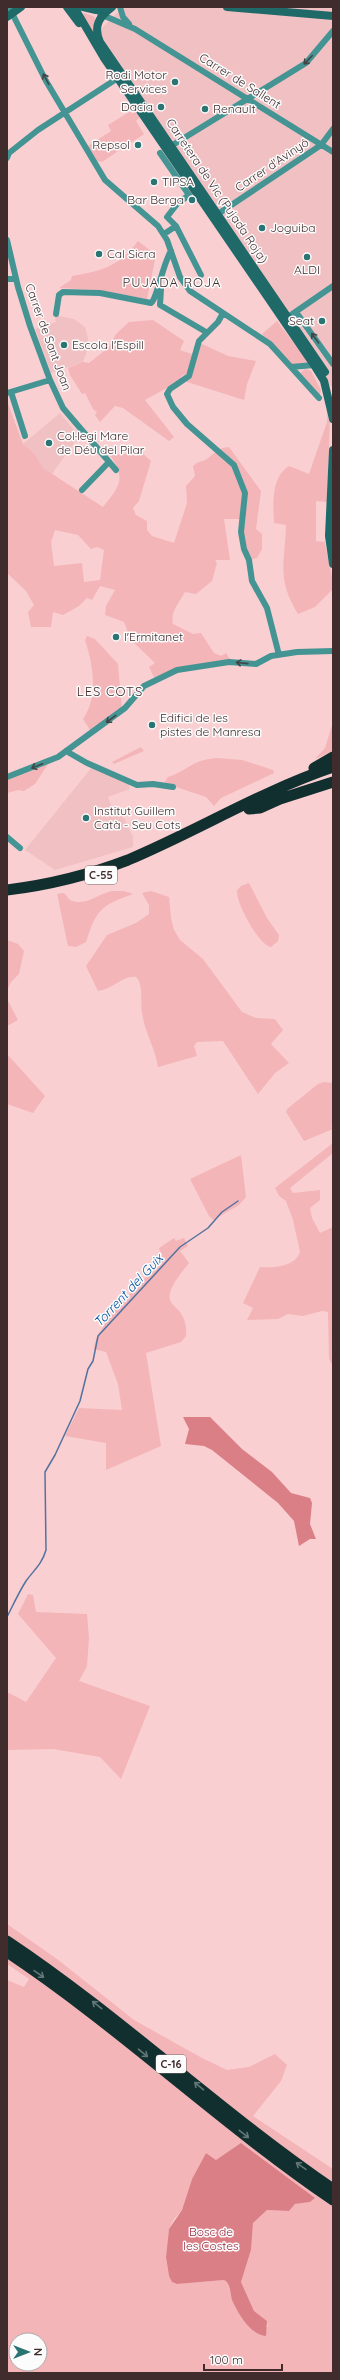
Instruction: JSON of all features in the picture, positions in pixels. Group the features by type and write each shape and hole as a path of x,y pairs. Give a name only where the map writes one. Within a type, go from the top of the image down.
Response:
{"highway":[{"path":"193,830 234,804 333,757"},
{"name":"C-55","path":"7,890 69,879 127,860 193,830 267,793 333,766"},
{"name":"C-55","path":"7,895 62,886 98,876 163,850 282,792 333,774"},
{"path":"249,809 260,808 286,797 333,782"},
{"name":"C-16","path":"7,1941 80,1991 282,2153 333,2189"},
{"name":"C-16","path":"7,1952 74,1999 276,2160 333,2200"}],"main road":[{"path":"10,12 21,7"},
{"path":"67,7 91,39"},
{"path":"74,7 91,39"},
{"path":"86,8 102,10 112,7"},
{"path":"102,15 112,7"},
{"path":"227,7 252,8 331,18"},
{"path":"266,7 274,11"},
{"name":"Carretera de Vic (Pujada Roja)","path":"102,15 98,23 98,38 120,77 324,381 333,419"},
{"name":"Carretera de Vic (Pujada Roja)","path":"91,39 172,146 320,363 333,391"},
{"path":"333,450 329,536 333,564"}],"street":[{"name":"Carrer de Sallent","path":"120,7 125,20 135,29"},
{"name":"Carrer de Sallent","path":"86,8 135,29 333,152"},
{"path":"10,12 46,81 105,180 151,219 164,234 180,277 190,291 270,344 319,398"},
{"path":"172,146 306,64 333,31"},
{"path":"7,158 9,153 21,142 120,77"},
{"name":"Carrer d'Avinyó","path":"218,214 321,145 333,129"},
{"name":"Carretera de Vic (Pujada Roja)","path":"160,152 189,195 177,204 167,217 176,226"},
{"path":"164,234 176,226 201,275"},
{"name":"Carrer de Sant Joan","path":"7,240 16,279 50,380 63,408 116,470"},
{"path":"56,314 59,295 63,292 100,293 151,303 154,301 165,260 171,251"},
{"path":"161,271 160,305 206,332"},
{"path":"7,279 16,279"},
{"path":"288,317 333,286"},
{"path":"296,312 333,364"},
{"path":"223,313 218,322 206,332 199,341 189,376 167,394 174,407 187,424 234,465 245,494 241,532 252,581 267,608 279,654"},
{"path":"291,366 314,365"},
{"path":"25,436 9,392 50,380"},
{"path":"82,490 109,462"},
{"path":"7,777 58,757 125,708 144,686 177,670 229,662 256,664 279,654 309,650 333,651"},
{"path":"66,751 88,763 137,785 153,784 173,787"},
{"path":"7,837 20,848"}],"shaded area":[{"path":"123,7 333,7 333,387 328,385 102,50 100,30"},
{"path":"85,13 95,17 94,31 92,31 82,14"},
{"path":"134,109 140,117 136,121 144,134 102,162 97,161 88,146 111,131 108,125"},
{"path":"138,241 156,255 147,299 97,290 59,288 71,280 72,276 92,272 117,262"},
{"name":"Escola l'Espill","path":"59,316 74,319 85,327 88,338 87,351 83,362 51,373 35,329 56,322 55,317"},
{"path":"153,320 184,341 180,350 195,355 198,344 202,344 228,356 256,361 247,384 244,400 184,381 188,376 183,375 176,383 145,400 174,437 169,441 123,408 115,406 100,422 95,415 97,412 93,409 85,393 82,394 70,375 68,368 83,362 89,363 109,347 116,334 129,322"},
{"path":"277,321 310,364 289,364 262,334"},
{"path":"305,369 311,371 321,390 319,398 298,375"},
{"path":"328,399 330,419 327,502 316,501 316,541 325,542 333,589 315,607 298,614 291,601 284,580 283,570 286,525 274,523 274,492 279,477 289,466 309,474 327,422"},
{"path":"7,401 23,444 34,453 43,468 103,507 117,488 119,482 118,470 110,455 142,453 151,461 139,501 133,508 136,515 147,521 147,530 152,536 174,543 187,503 186,486 195,476 193,466 207,459 222,448 229,447 261,491 256,529 262,534 262,549 257,558 249,560 241,519 224,519 230,560 215,560 217,563 212,581 196,594 185,592 176,608 172,620 173,624 193,634 201,633 214,653 221,656 226,653 230,659 155,679 149,667 155,663 131,640 124,622 105,615 106,606 115,590 100,586 92,600 87,598 79,606 63,615 53,612 51,627 31,627 28,612 34,605 26,591 7,573","holes":["55,530 78,535 91,549 97,547 104,550 100,580 84,582 82,563 54,566 51,542"]},
{"name":"Col·legi Mare de Déu del Pilar","path":"60,413 79,436 52,474 43,468 34,453 23,444"},
{"path":"87,636 95,639 118,664 122,711 92,733 83,719 88,710 93,690 92,670 85,640"},
{"path":"333,722 333,751 315,759 325,748"},
{"path":"141,747 144,751 114,764 112,762"},
{"path":"217,758 242,760 273,770 274,773 221,798 214,806 206,797 164,783 168,777 196,763"},
{"path":"50,761 35,784 24,791 18,790 7,793 7,777"},
{"name":"Institut Guillem Catà - Seu Cots","path":"92,767 128,782 130,789 108,797 113,810 124,818 133,837 133,847 55,870 25,850"},
{"path":"249,883 267,918 279,935 278,941 271,947 266,945 254,931 237,896 237,890 241,886"},
{"path":"112,891 124,891 133,894 113,902 101,910 93,922 86,942 76,947 68,946 57,894 64,893 70,900 81,902"},
{"path":"151,891 169,897 174,930 180,940 203,959 242,1012 256,1018 275,1019 283,1030 271,1044 289,1063 275,1073 258,1094 223,1041 197,1042 194,1046 197,1056 158,1067 155,1053 143,1020 141,1009 141,989 136,977 127,978 108,988 98,991 86,966 107,935 136,923 149,914 149,905 142,893"},
{"path":"7,940 18,944 24,951 19,974 11,982 7,991"},
{"path":"7,999 18,1020 7,1026"},
{"path":"7,1054 45,1096 33,1113 7,1104"},
{"path":"324,1082 333,1083 333,1125 331,1126 333,1129 304,1141 286,1112 287,1109 318,1084"},
{"path":"333,1143 333,1153 290,1188 293,1193 320,1190 320,1200 310,1208 312,1218 320,1233 333,1227 333,1362 331,1363 329,1358 328,1312 322,1311 303,1316 288,1314 278,1319 247,1320 253,1308 243,1303 260,1267 277,1267 289,1264 300,1252 293,1220 286,1201 279,1196 275,1188"},
{"path":"241,1155 246,1197 239,1205 213,1220 209,1216 190,1179"},
{"path":"174,1238 176,1241 184,1238 188,1246 180,1251 189,1263 173,1285 170,1295 171,1302 183,1318 186,1327 186,1336 181,1342 146,1353 161,1446 106,1470 106,1443 65,1436 79,1408 122,1410 118,1384 106,1352 94,1349 96,1339 111,1316 122,1303 162,1261 159,1248"},
{"path":"28,1594 33,1595 36,1612 87,1614 89,1638 87,1666 79,1681 150,1706 121,1779 100,1757 53,1749 7,1750 7,1692 26,1702 56,1658 18,1614"},
{"path":"7,1924 57,1959 134,2020 202,2058 227,2070 249,2067 275,2054 287,2065 281,2081 253,2116 333,2169 333,2373 7,2373 7,1980 24,1987 29,1979 7,1964","holes":["206,2153 216,2160 315,2198 310,2202 295,2204 289,2211 267,2210 256,2218 253,2223 251,2250 241,2282 254,2311 267,2321 268,2327 254,2331 238,2311 228,2285 224,2280 177,2284 172,2282 169,2276 166,2257 169,2229 174,2219 182,2210 192,2179"]}],"green space":[{"path":"183,1417 210,1417 242,1449 272,1472 291,1493 310,1498 312,1503 310,1524 316,1539 310,1539 299,1546 294,1521 278,1503 212,1450 204,1446 185,1444 189,1429"},
{"name":"Bosc de les Costes","path":"241,2143 315,2198 310,2202 295,2204 289,2211 267,2210 253,2223 251,2250 241,2282 254,2311 267,2321 266,2336 255,2332 245,2322 232,2300 229,2286 224,2280 177,2284 172,2282 169,2276 166,2257 169,2229 182,2210 192,2179 206,2153 216,2160"}],"waterway":[{"name":"Torrent del Guix","path":"7,1617 23,1585 40,1563 46,1550 45,1472 55,1455 80,1401 88,1369 93,1361 98,1336 180,1247 208,1228 222,1212 238,1201"}],"place":[{"name":"Rodi Motor Services","path":"175,82"},
{"name":"Dacia","path":"161,107"},
{"name":"Renault","path":"205,109"},
{"name":"Repsol","path":"138,145"},
{"name":"TIPSA","path":"154,182"},
{"name":"Bar Berga","path":"192,200"},
{"name":"Joguiba","path":"262,228"},
{"name":"Cal Sicra","path":"99,254"},
{"name":"ALDI","path":"307,257"},
{"name":"Seat","path":"322,321"},
{"name":"Escola l'Espill","path":"64,345"},
{"name":"Col·legi Mare de Déu del Pilar","path":"49,443"},
{"name":"l'Ermitanet","path":"116,637"},
{"name":"Edifici de les pistes de Manresa","path":"152,725"},
{"name":"Institut Guillem Catà - Seu Cots","path":"86,818"}],"district":[{"name":"PUJADA ROJA","path":"172,282"},
{"name":"LES COTS","path":"110,691"}]}
